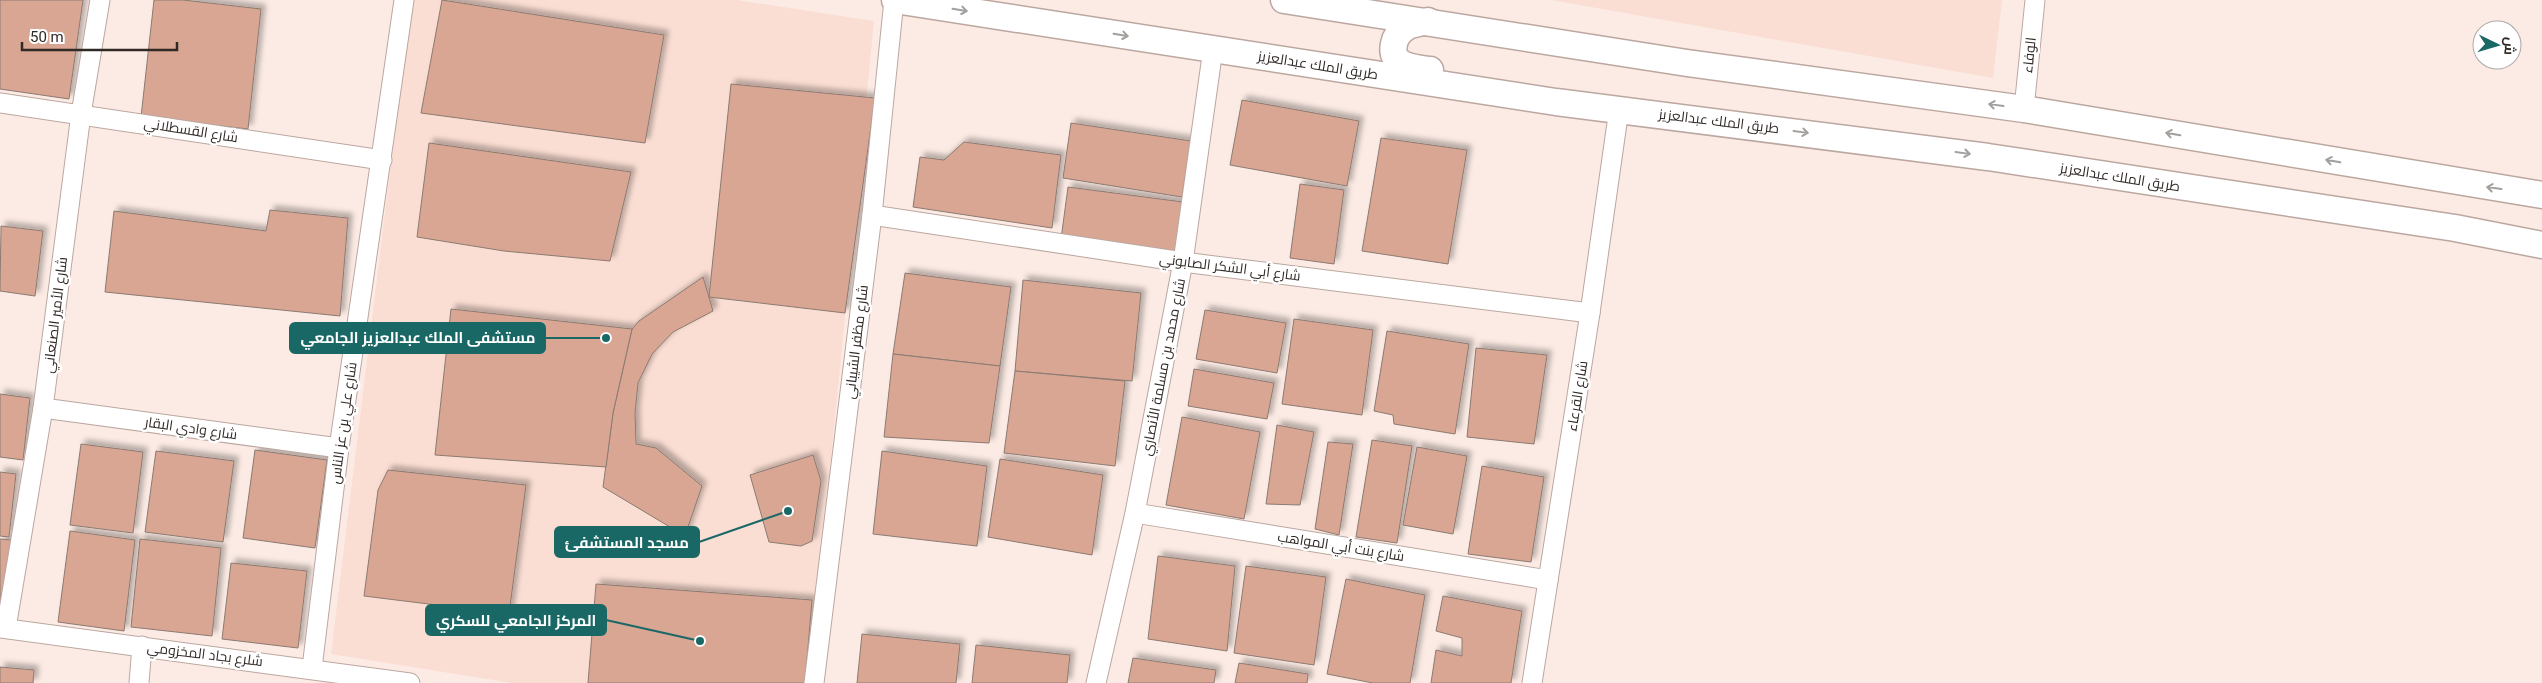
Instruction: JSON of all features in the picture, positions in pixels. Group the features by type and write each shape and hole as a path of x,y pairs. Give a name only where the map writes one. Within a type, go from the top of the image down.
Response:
{"main road":[{"name":"طريق الملك عبدالعزيز","path":"895,0 1503,94 1988,156 2455,228 2542,245"},
{"path":"1284,0 1687,63 2024,109 2542,195"},
{"path":"1428,21 1406,27 1395,38 1392,51 1398,62 1408,67 1665,104 1756,126"}],"street":[{"name":"شارع الأمير الصنعاني","path":"3,628 43,408 81,114 100,0"},
{"name":"شارع علي بن عز الناس","path":"312,668 339,448 404,0"},
{"name":"شارع مظفر الشيباني","path":"814,683 872,215 895,0"},
{"name":"الوفاء","path":"2024,109 2035,0"},
{"name":"شارع محمد بن مسلمة الأنصاري","path":"1096,683 1134,513 1183,262 1214,49"},
{"name":"شارع القسطلاني","path":"0,103 382,160"},
{"name":"شارع القرعاء","path":"1532,683 1590,312 1619,109"},
{"name":"شارع أبي الشكر الصابوني","path":"872,215 1183,262 1590,312"},
{"name":"شارع وادي البقار","path":"43,408 339,448"},
{"name":"شارع بنت أبي المواهب","path":"1134,513 1548,580"},
{"name":"شلرع بجاد المخزومي","path":"3,628 312,668 410,683"},
{"path":"139,683 142,646"}],"shaded area":[{"path":"411,0 737,0 874,21 809,683 511,683 331,654"},
{"path":"1551,0 2002,0 1993,78"}],"building":[{"path":"0,0 83,0 69,99 0,89"},
{"path":"154,0 183,0 261,9 248,129 141,117"},
{"path":"442,0 664,35 645,143 421,113"},
{"path":"731,84 875,98 845,313 709,297"},
{"path":"1242,100 1359,121 1347,186 1230,165"},
{"path":"1071,123 1191,141 1182,197 1063,178"},
{"path":"1381,138 1467,150 1448,264 1362,251"},
{"path":"964,142 1061,155 1052,228 913,207 920,157 944,160"},
{"path":"429,143 631,172 610,261 504,251 417,237"},
{"path":"1300,184 1344,190 1334,264 1290,258"},
{"path":"1068,187 1183,202 1177,254 1061,239"},
{"path":"270,210 348,218 340,316 105,292 114,211 266,231"},
{"path":"1,226 43,231 35,296 0,291"},
{"path":"905,273 1011,287 1000,366 893,354"},
{"path":"703,277 713,311 673,332 652,354 638,383 635,413 636,444 656,448 702,486 685,536 603,487 613,413 632,329 639,321"},
{"path":"1023,280 1141,293 1132,381 1015,371"},
{"path":"451,309 632,329 613,413 606,467 435,455"},
{"path":"1205,310 1286,323 1277,373 1196,359"},
{"path":"1294,319 1373,330 1362,415 1282,404"},
{"path":"1387,331 1469,344 1455,434 1394,424 1393,415 1374,411"},
{"path":"1476,348 1547,355 1534,444 1467,437"},
{"path":"893,354 1000,366 989,443 884,437"},
{"path":"1194,369 1274,383 1267,419 1188,406"},
{"path":"1015,371 1125,381 1115,466 1004,453"},
{"path":"0,394 30,398 23,460 0,457"},
{"path":"1182,417 1260,432 1244,519 1166,505"},
{"path":"1277,425 1314,432 1300,505 1266,504"},
{"path":"1372,440 1412,446 1397,543 1356,537"},
{"path":"1328,442 1353,444 1339,535 1315,529"},
{"path":"81,444 143,452 133,533 70,525"},
{"path":"1417,447 1467,456 1453,534 1403,525"},
{"path":"255,450 327,460 315,548 243,538"},
{"path":"156,451 234,461 223,542 145,532"},
{"path":"882,451 987,466 977,546 873,534"},
{"path":"813,455 821,481 812,541 801,546 769,542 750,475"},
{"path":"1000,459 1103,475 1092,555 988,537"},
{"path":"1482,466 1544,477 1531,562 1468,554"},
{"path":"388,470 526,485 509,614 364,596 378,490"},
{"path":"0,472 16,474 9,537 0,536"},
{"path":"70,531 135,540 124,631 58,622"},
{"path":"0,539 11,540 2,607 0,606"},
{"path":"140,539 221,548 212,636 131,627"},
{"path":"1158,556 1235,566 1227,651 1148,639"},
{"path":"231,563 307,571 298,648 222,639"},
{"path":"1246,566 1326,577 1314,665 1234,653"},
{"path":"1346,579 1425,595 1410,683 1373,683 1327,674"},
{"path":"596,584 812,600 805,683 588,683"},
{"path":"1443,596 1522,611 1511,683 1431,683 1436,650 1462,656 1462,638 1436,631"},
{"path":"862,634 960,644 956,683 857,683"},
{"path":"976,645 1070,655 1067,683 972,683"},
{"path":"1133,658 1216,670 1214,683 1128,683"},
{"path":"1239,663 1308,674 1307,683 1235,683"},
{"path":"0,667 34,670 33,683 0,683"}],"place":[{"name":"مستشفى الملك عبدالعزيز الجامعي","path":"606,338"},
{"name":"مسجد المستشفئ","path":"788,511"},
{"name":"المركز الجامعي للسكري","path":"700,641"}]}
